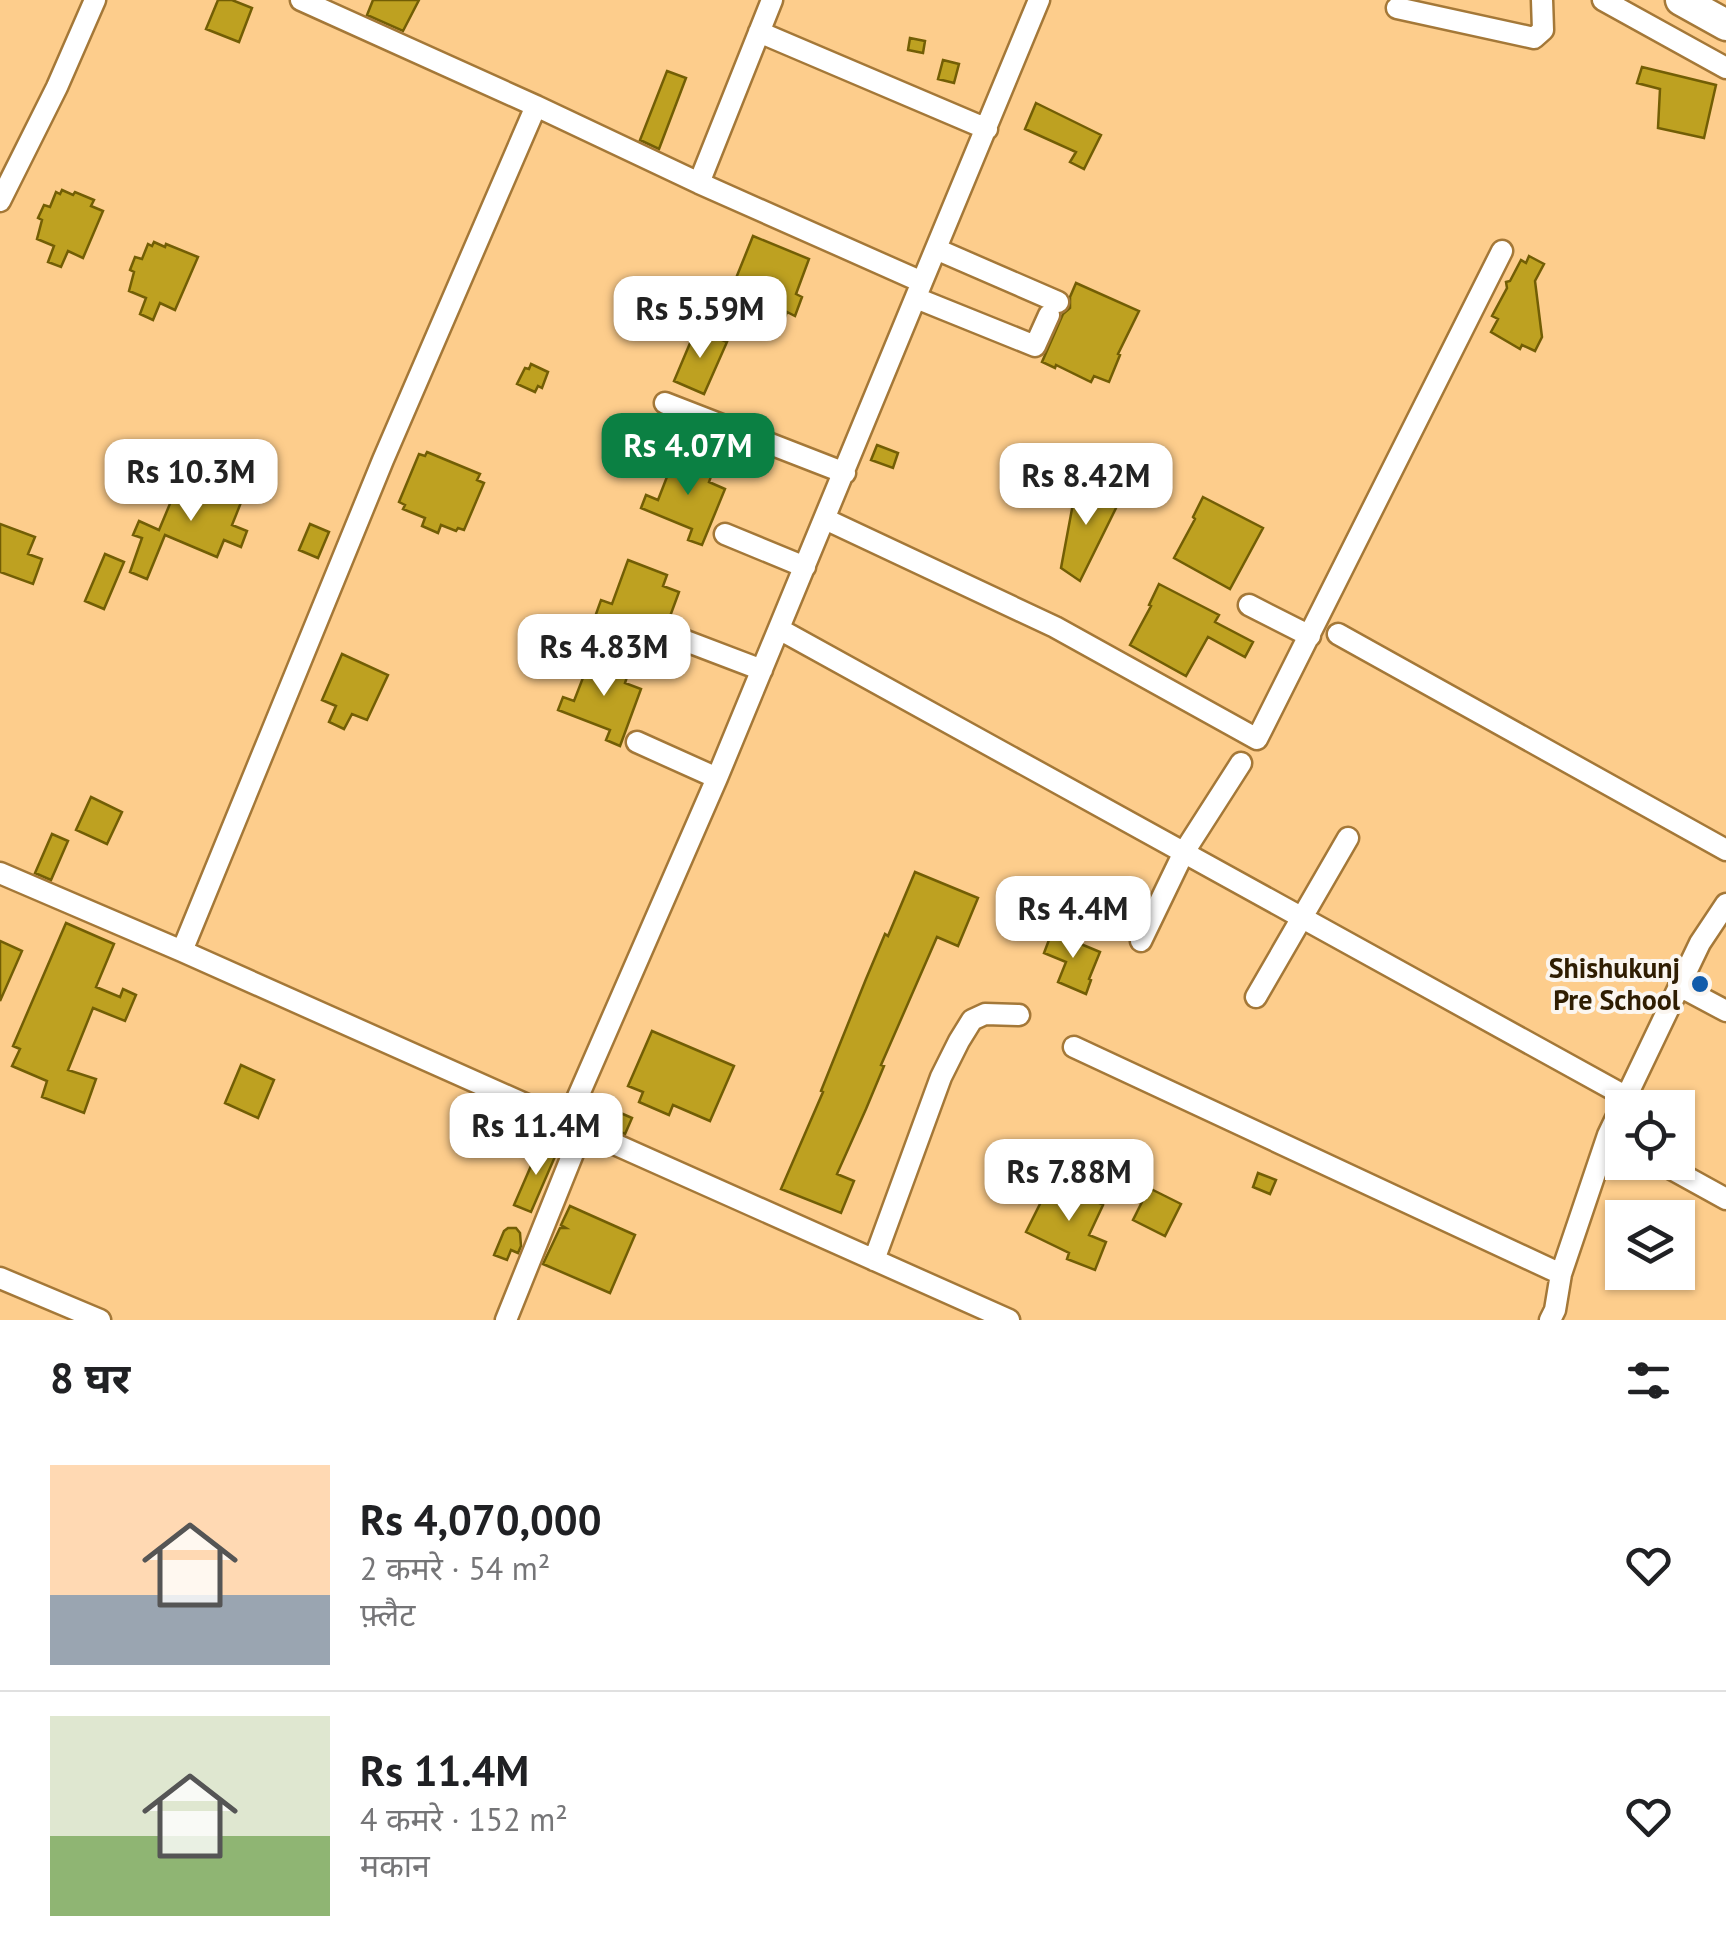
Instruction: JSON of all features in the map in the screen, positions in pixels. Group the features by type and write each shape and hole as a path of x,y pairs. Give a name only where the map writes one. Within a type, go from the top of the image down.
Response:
{"highway":[{"path":"1682,0 1726,26"}],"street":[{"path":"0,200 95,0"},
{"path":"302,0 699,182 1035,346 1054,308 936,249"},
{"path":"699,182 772,0"},
{"path":"506,1320 574,1127 1039,0"},
{"path":"1397,8 1534,38 1543,30 1542,0"},
{"path":"1603,0 1726,68"},
{"path":"760,32 987,130"},
{"path":"182,951 383,460 536,106"},
{"path":"826,519 1055,627 1257,739 1502,252"},
{"path":"665,403 845,473"},
{"path":"725,534 805,566"},
{"path":"1249,605 1310,636"},
{"path":"779,629 1614,1090"},
{"path":"1338,634 1726,850"},
{"path":"678,638 762,670"},
{"path":"637,742 717,778"},
{"path":"1142,940 1184,852 1241,764"},
{"path":"1256,997 1348,838"},
{"path":"0,873 1009,1320"},
{"path":"1628,1090 1700,943 1726,904"},
{"path":"1679,986 1726,1012"},
{"path":"874,1260 941,1077 959,1041 972,1020 985,1014 1019,1016"},
{"path":"1074,1047 1561,1274"},
{"path":"1559,1317 1561,1274 1605,1164"},
{"path":"1692,1180 1726,1199"},
{"path":"0,1278 100,1320"}],"building":[{"path":"218,0 232,0 252,8 239,42 206,29"},
{"path":"373,0 419,0 403,31 367,15"},
{"path":"910,38 925,41 923,53 908,50"},
{"path":"943,60 959,64 954,83 938,79"},
{"path":"1642,67 1716,85 1704,138 1658,128 1660,89 1637,83"},
{"path":"667,71 686,78 659,149 640,140"},
{"path":"1036,103 1101,135 1084,169 1070,162 1076,152 1025,129"},
{"path":"62,190 94,200 91,206 103,211 83,258 68,251 61,267 48,262 54,246 37,239 42,220 38,218 44,205 50,207 56,192 60,194"},
{"path":"753,236 809,259 796,294 802,297 795,316 787,312 782,325 766,319 762,326 749,320 752,313 726,303"},
{"path":"154,242 198,257 175,310 160,303 153,320 140,314 146,298 129,291 135,257 142,259 148,244 152,246"},
{"path":"1529,256 1544,264 1535,281 1542,337 1535,351 1522,345 1520,349 1491,332 1498,319 1492,316 1507,288 1506,282 1521,260 1526,263"},
{"path":"1076,283 1139,311 1109,382 1094,376 1091,382 1042,362 1063,314 1070,308"},
{"path":"696,329 727,342 704,394 674,381"},
{"path":"531,364 548,372 542,388 538,386 535,392 517,384"},
{"path":"877,445 898,453 893,468 871,460"},
{"path":"427,452 480,474 477,480 484,483 464,530 441,525 438,533 422,526 425,518 403,509 405,505 399,502 419,454 425,456"},
{"path":"675,456 713,471 709,482 725,489 702,545 688,540 692,529 641,508 646,495 658,500"},
{"path":"182,475 242,500 232,525 247,531 241,547 224,540 217,557 165,535 147,579 130,572 142,538 133,535 139,521 159,530"},
{"path":"1077,482 1119,502 1080,581 1061,568"},
{"path":"1203,497 1263,528 1230,589 1174,558"},
{"path":"0,524 35,537 28,554 42,559 33,584 0,572"},
{"path":"310,524 329,532 318,558 299,550"},
{"path":"105,554 124,562 104,609 85,601"},
{"path":"628,560 667,575 663,586 679,592 658,649 643,644 648,633 596,614 601,600 612,604"},
{"path":"1159,584 1219,615 1215,622 1253,642 1245,657 1208,637 1186,676 1130,645"},
{"path":"342,654 388,675 367,720 352,714 344,729 329,722 336,706 322,700"},
{"path":"591,657 629,671 625,683 641,689 620,746 606,740 610,730 558,710 563,697 574,701"},
{"path":"91,797 122,812 107,844 76,830"},
{"path":"52,834 68,841 51,880 35,873"},
{"path":"915,872 978,898 958,946 937,937 881,1065 884,1066 837,1174 854,1181 841,1213 781,1189 885,934 888,936"},
{"path":"66,923 114,944 96,987 120,997 123,989 136,995 125,1021 93,1008 68,1070 96,1079 84,1113 42,1097 47,1081 12,1066 20,1049 13,1046"},
{"path":"1052,932 1100,952 1086,994 1058,982 1066,962 1044,953"},
{"path":"0,941 22,951 0,1001"},
{"path":"652,1031 734,1066 710,1121 673,1105 669,1115 639,1102 643,1092 628,1086"},
{"path":"241,1065 274,1080 258,1118 225,1103"},
{"path":"591,1100 632,1118 625,1134 585,1116"},
{"path":"540,1145 557,1152 531,1212 514,1205"},
{"path":"1258,1173 1276,1180 1270,1194 1253,1187"},
{"path":"1052,1180 1103,1205 1089,1235 1106,1242 1095,1270 1067,1259 1069,1253 1026,1232"},
{"path":"1149,1188 1181,1204 1165,1236 1133,1220"},
{"path":"570,1206 635,1235 610,1293 543,1264 560,1228 566,1228 561,1225"},
{"path":"508,1228 516,1228 520,1233 521,1246 518,1253 511,1250 507,1260 494,1255"}],"place":[{"name":"Shishukunj Pre School","path":"1700,984"}]}
